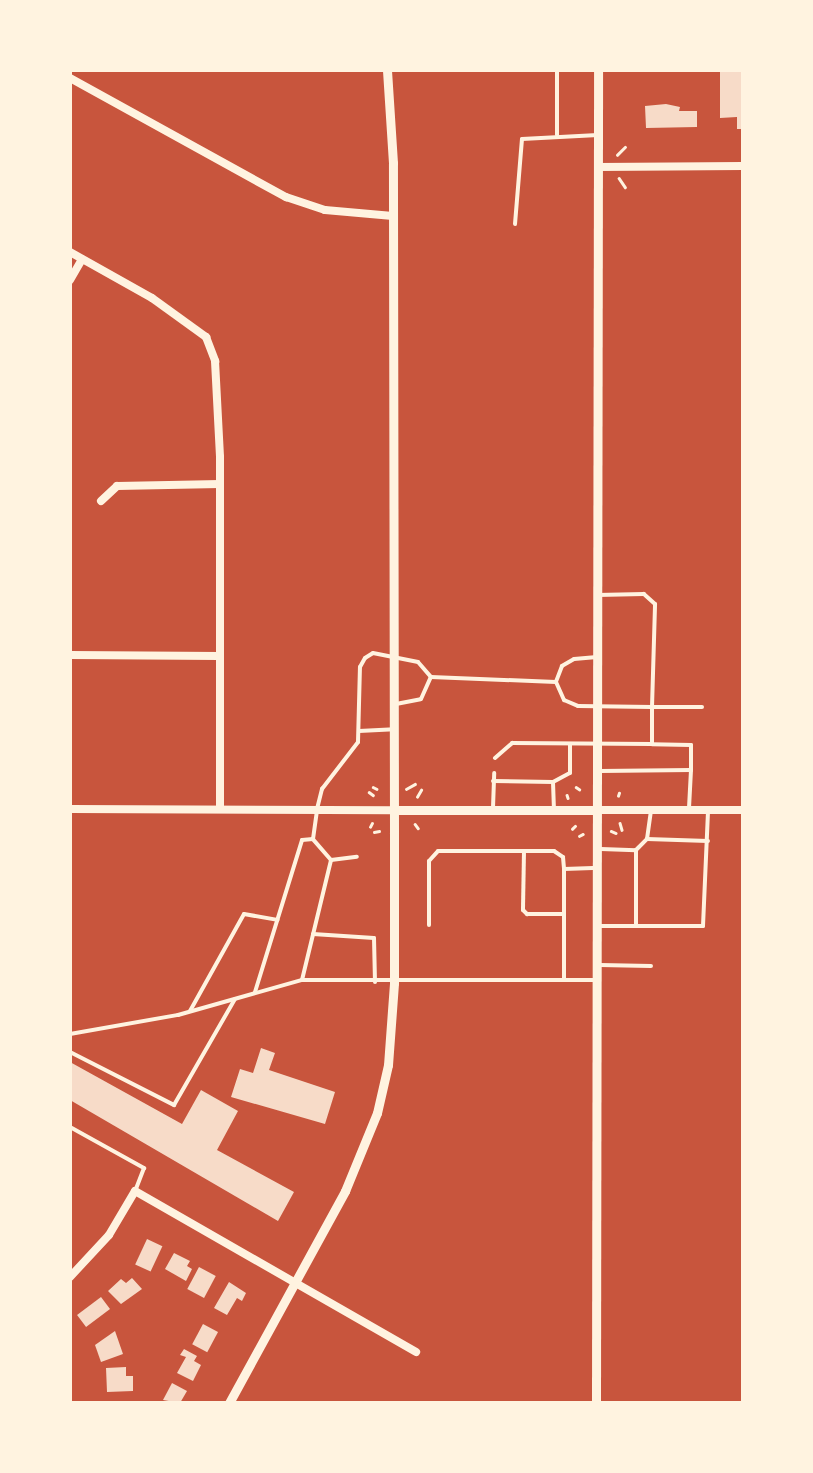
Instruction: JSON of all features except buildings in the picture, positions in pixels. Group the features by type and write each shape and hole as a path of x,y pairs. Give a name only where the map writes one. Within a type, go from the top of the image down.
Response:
{"street":[{"path":"228,1403 345,1191 377,1114 388,1066 394,983 394,656 393,189 387,70"},
{"path":"596,1403 598,70"},
{"path":"70,78 286,197 324,210 393,216"},
{"path":"598,166 743,166"},
{"path":"70,252 152,298 206,337 218,387 220,809"},
{"path":"70,280 82,258"},
{"path":"100,500 116,486 220,484"},
{"path":"70,655 219,656"},
{"path":"70,809 743,810"},
{"path":"70,1277 109,1235 135,1191 416,1352"}],"lane":[{"path":"557,70 557,136"},
{"path":"514,224 519,143 526,138 598,134"},
{"path":"597,594 644,594 655,604 652,744"},
{"path":"331,860 313,839 317,810 322,789 348,759 358,731 365,658 373,654 418,662 431,678 556,682"},
{"path":"556,682 567,662 597,657"},
{"path":"394,704 421,698 431,678"},
{"path":"556,682 567,703 702,708"},
{"path":"358,731 394,729"},
{"path":"495,758 512,743 692,745 689,809"},
{"path":"493,781 553,782 570,773 570,744"},
{"path":"597,771 690,770"},
{"path":"493,809 494,773"},
{"path":"553,782 554,810"},
{"path":"597,926 703,926 708,809"},
{"path":"597,849 636,850 647,840 651,810"},
{"path":"255,993 302,840 313,839"},
{"path":"647,840 708,841"},
{"path":"636,850 636,926"},
{"path":"524,851 523,910 528,914 564,914"},
{"path":"429,925 429,861 433,854 554,851 563,857 564,868 564,980"},
{"path":"331,860 357,857"},
{"path":"302,980 331,860"},
{"path":"564,868 597,868"},
{"path":"190,1012 244,914 278,920"},
{"path":"313,934 374,938 375,982"},
{"path":"596,964 650,966"},
{"path":"70,1034 190,1012 302,980 596,980"},
{"path":"70,1052 174,1105 236,998"},
{"path":"70,1126 142,1166 135,1191"}],"path":[{"path":"618,155 625,147"},
{"path":"618,177 625,188"},
{"path":"406,788 415,784"},
{"path":"416,797 421,790"},
{"path":"620,823 622,830"}]}
